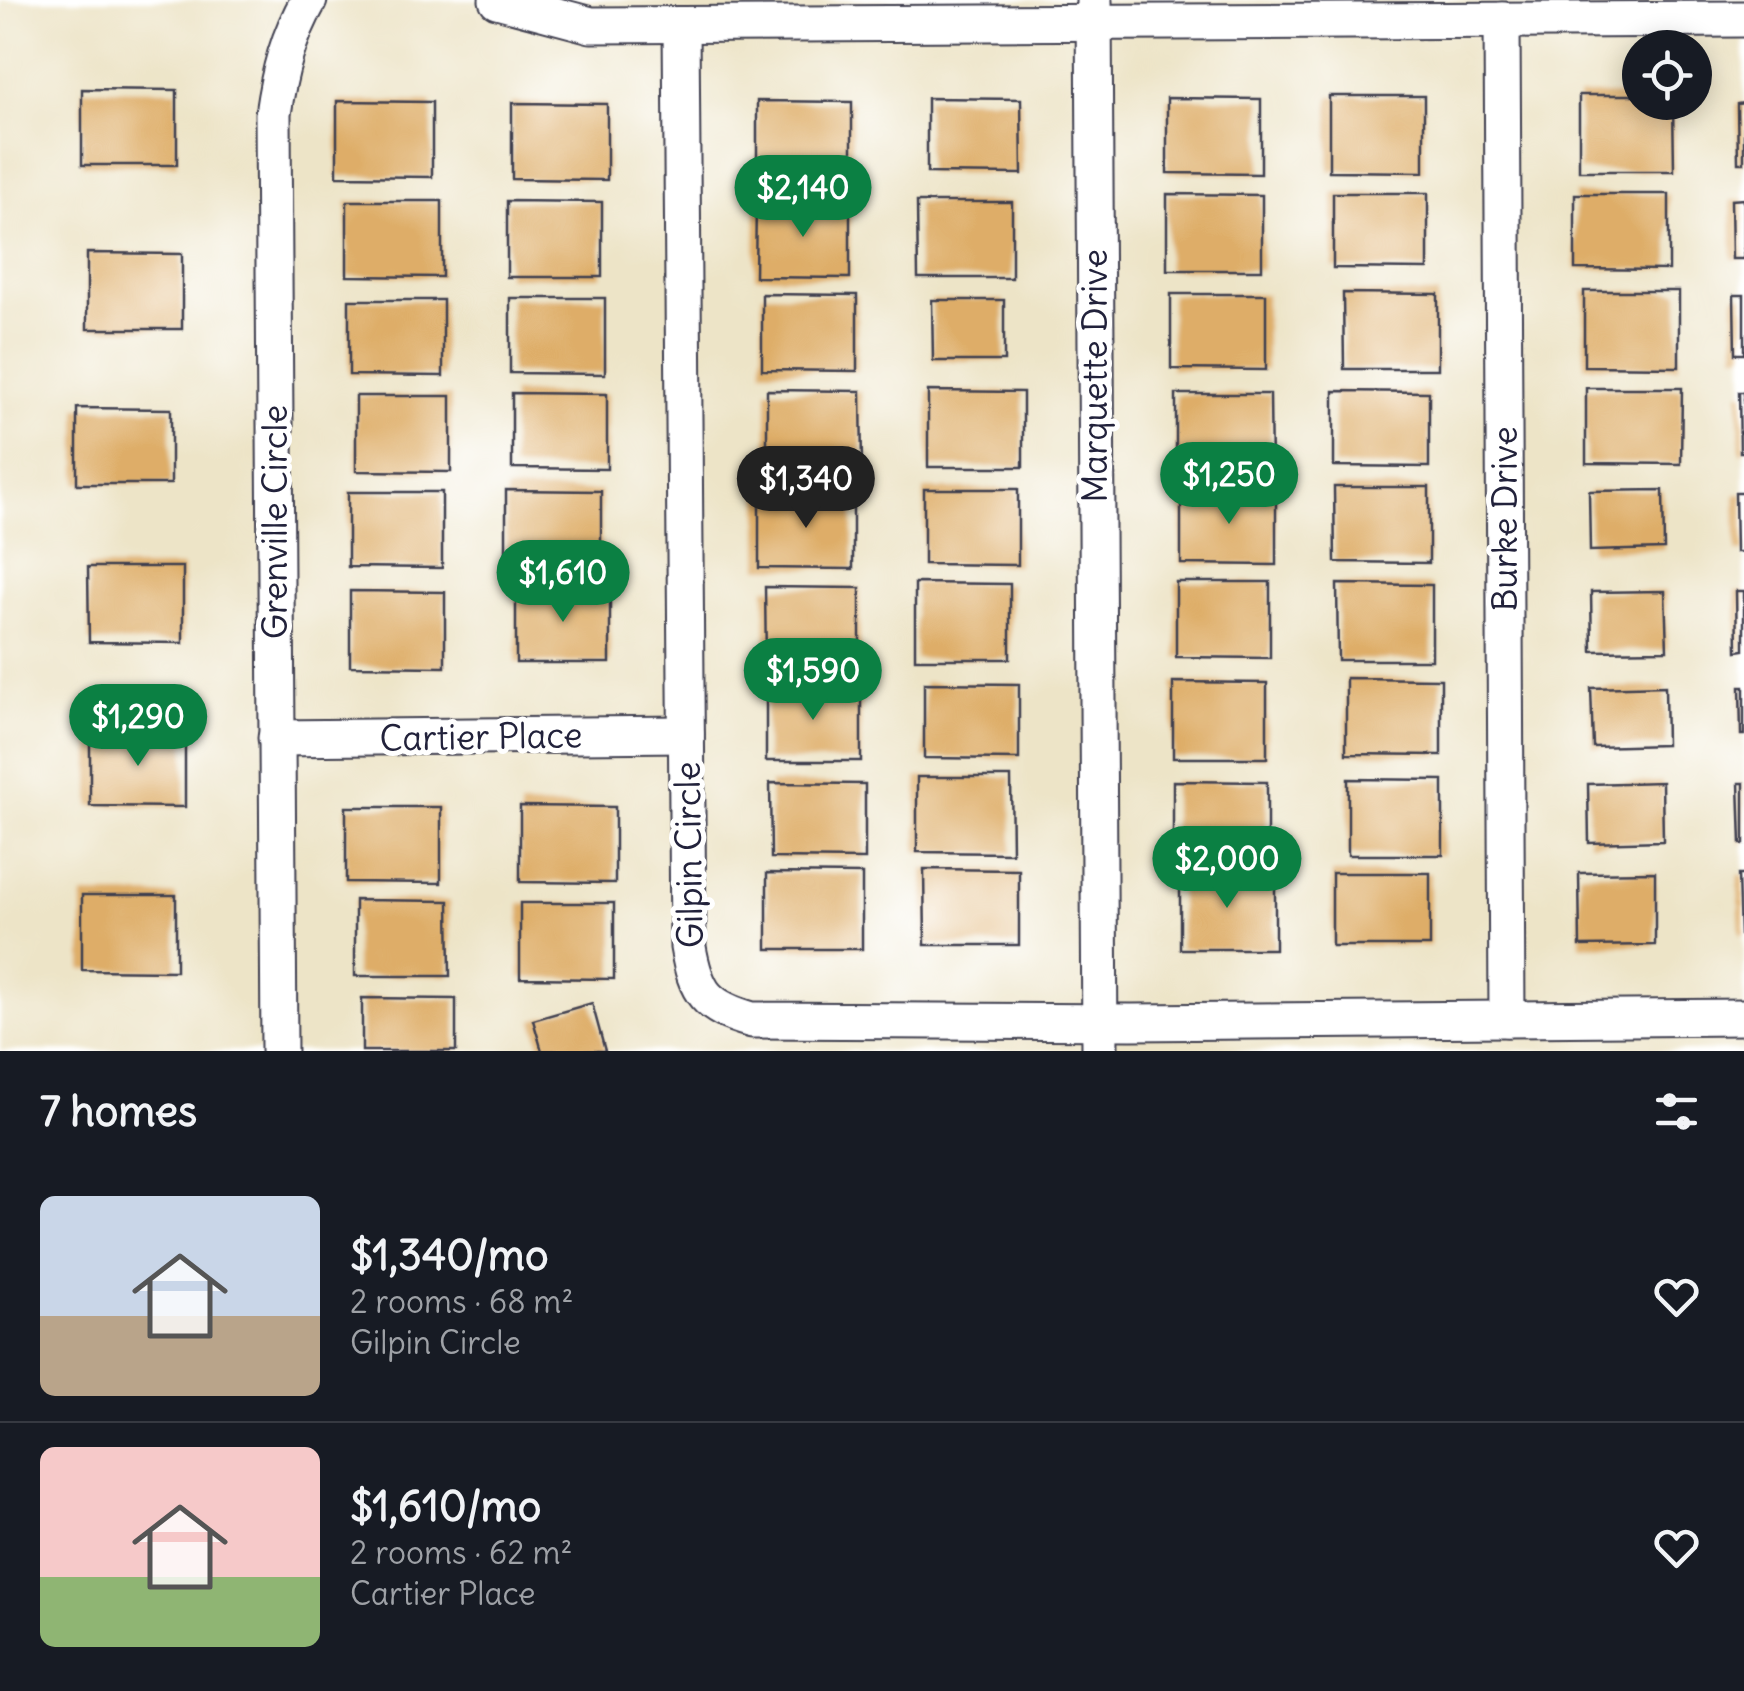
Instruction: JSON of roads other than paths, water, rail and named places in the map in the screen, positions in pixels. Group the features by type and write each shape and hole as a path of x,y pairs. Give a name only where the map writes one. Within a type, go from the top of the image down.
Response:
{"street":[{"name":"Grenville Circle","path":"279,1051 273,114 283,56 292,29 309,0"},
{"path":"497,0 591,25 1093,11 1502,20 1744,18"},
{"name":"Marquette Drive","path":"1093,11 1100,1036"},
{"name":"Burke Drive","path":"1502,20 1507,1018"},
{"name":"Gilpin Circle","path":"681,25 688,948 694,980 706,998 727,1013 752,1020 1100,1036 1507,1018 1744,1017"},
{"name":"Cartier Place","path":"276,738 686,734"}]}
